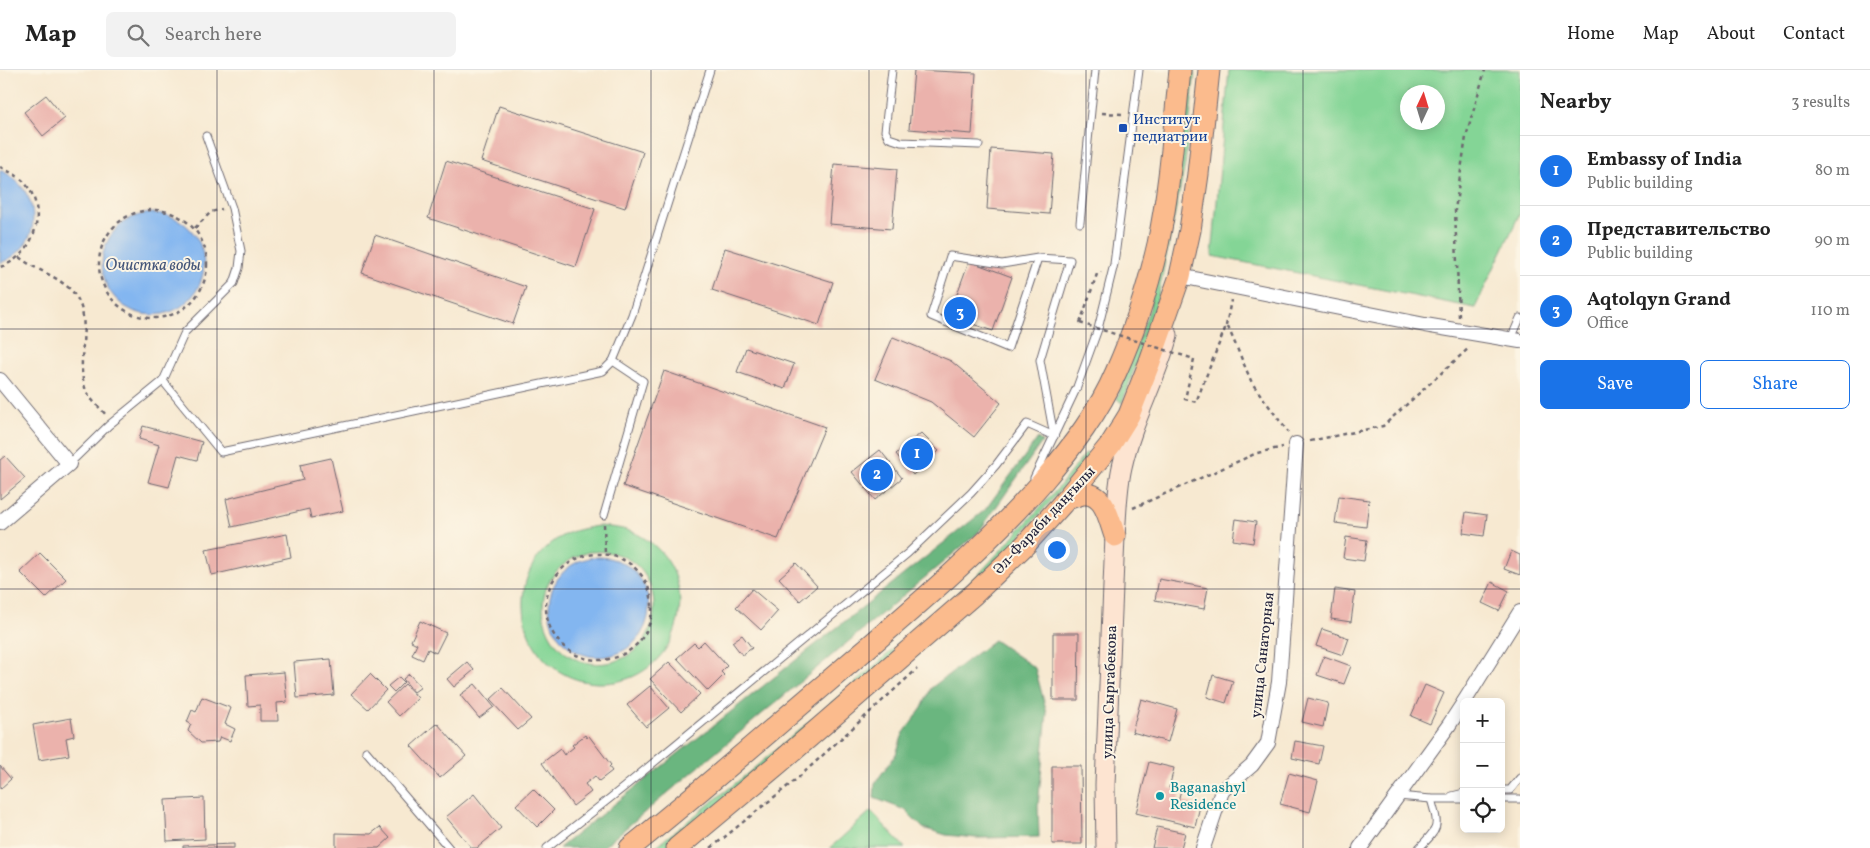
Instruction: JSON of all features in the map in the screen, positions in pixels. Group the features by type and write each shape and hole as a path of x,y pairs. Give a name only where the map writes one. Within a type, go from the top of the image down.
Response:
{"main road":[{"name":"Әл-Фараби даңғылы","path":"630,848 683,806 926,598 971,557 1020,507 1055,467 1098,409 1116,372 1130,334 1158,243 1180,70"},
{"name":"Әл-Фараби даңғылы","path":"677,848 779,763 974,594 1024,546 1067,499 1111,444 1128,415 1150,364 1180,276 1197,184 1209,70"},
{"path":"1067,499 1084,494 1094,496 1101,501 1115,536"}],"street":[{"path":"1180,276 1459,331 1516,340"},
{"name":"улица Сыргабекова","path":"1106,848 1105,785 1115,536 1122,467 1133,432 1161,363 1171,327 1180,276"},
{"path":"0,380 69,464 0,523"},
{"name":"улица Санаторная","path":"1203,848 1222,791 1252,765 1268,743 1279,682 1296,444"},
{"path":"1466,698 1520,612"},
{"path":"1360,848 1460,708"}],"lane":[{"path":"163,381 221,452 602,371 613,361 632,315 710,70"},
{"path":"892,70 885,131 889,138 901,142 979,146"},
{"path":"1080,224 1095,70"},
{"path":"1020,507 1077,387 1098,329 1114,264 1139,70"},
{"path":"69,464 109,425 163,381 185,332 234,283 239,268 241,251 232,208 206,136"},
{"path":"1038,258 1008,348 931,316 950,256 1002,264 1038,258 1070,260 1040,360 1054,436"},
{"path":"1516,340 1520,320"},
{"path":"604,515 643,381 613,361"},
{"path":"547,848 908,554 971,493 996,465 1027,424 1054,436"},
{"path":"366,751 449,848"},
{"path":"1505,790 1510,790 1520,778"},
{"path":"1442,799 1460,794"},
{"path":"1398,796 1460,799"},
{"path":"1419,848 1434,833 1437,822 1431,799"},
{"path":"1505,799 1520,799"}],"path":[{"path":"1459,331 1455,210 1466,137 1485,70"},
{"path":"1100,113 1123,114"},
{"path":"0,167 16,175 29,189 36,204 37,221 34,236 19,257 0,267"},
{"path":"195,228 215,210 232,208"},
{"path":"157,209 179,216 195,228 203,241 208,266 204,286 191,304 167,317 149,318 134,314 118,306 106,290 98,266 100,249 116,223 140,210 157,209"},
{"path":"19,257 27,264 54,276 71,290 80,301 83,312 83,382 88,396 105,414 109,425"},
{"path":"1097,274 1080,323 1194,359 1185,400 1196,402 1226,326 1233,286"},
{"path":"1226,326 1252,383 1296,444"},
{"path":"1129,509 1257,453 1383,426 1483,335"},
{"path":"604,515 604,555"},
{"path":"604,555 627,563 640,576 650,593 651,611 647,629 632,648 609,659 590,659 567,650 555,638 548,621 546,602 550,585 564,567 584,557 604,555"}],"green space":[{"path":"1188,70 1195,70 1185,164 1155,311 1122,403 1117,399 1150,308"},
{"path":"1229,70 1520,70 1520,213 1475,308 1212,256"},
{"path":"1038,438 1042,442 978,533 602,848 559,848 985,510"},
{"path":"1086,453 1090,456 983,579 750,781 665,848 654,848 746,775 848,689 979,574 1058,488"},
{"path":"598,526 631,531 659,550 674,573 680,598 677,623 667,647 650,666 626,679 597,683 570,677 549,664 534,645 525,622 523,598 528,574 541,553 562,536","holes":["589,552 605,552 625,558 640,569 650,585 654,603 652,622 645,639 631,653 612,662 588,663 568,655 554,640 545,622 543,601 550,581 564,564"]},
{"path":"994,640 1035,668 1047,713 1038,806 1039,837 976,838 946,835 923,828 905,810 874,798 875,783 896,754 903,734 922,708 931,688"},
{"path":"871,811 905,848 830,848"}],"water":[{"path":"0,170 14,179 24,190 31,203 33,217 31,231 25,244 15,255 0,263"},
{"name":"Очистка воды","path":"153,213 173,216 182,221 196,235 201,244 204,264 201,284 196,293 182,307 173,312 153,315 133,312 124,307 110,293 105,284 102,264 105,244 110,235 124,221 133,216"},
{"path":"599,557 618,561 635,571 645,588 649,607 645,626 635,643 618,653 599,657 580,653 563,643 553,626 549,607 553,588 563,571 580,561"}],"building":[{"path":"914,70 976,73 972,134 909,129"},
{"path":"46,95 65,118 43,136 24,112"},
{"path":"499,106 643,152 625,208 481,161"},
{"path":"991,149 1054,154 1049,214 987,209"},
{"path":"446,161 595,209 576,267 428,218"},
{"path":"834,164 897,169 892,229 829,224"},
{"path":"375,235 526,287 513,324 362,273"},
{"path":"725,248 833,282 819,325 712,290"},
{"path":"969,261 1012,277 993,331 949,316"},
{"path":"893,337 951,361 1001,403 974,437 931,402 875,379"},
{"path":"746,348 794,364 785,389 737,372"},
{"path":"664,371 825,427 778,539 623,486"},
{"path":"143,426 202,442 197,460 178,455 169,487 148,482 159,445 139,439"},
{"path":"921,433 939,451 913,475 896,454"},
{"path":"880,450 902,478 875,500 852,472"},
{"path":"5,456 25,478 0,499 0,460"},
{"path":"331,458 343,511 311,518 309,509 232,527 226,499 303,480 300,465"},
{"path":"1339,496 1369,500 1366,527 1335,523"},
{"path":"1466,512 1487,515 1484,536 1463,533"},
{"path":"1236,519 1256,522 1253,543 1233,540"},
{"path":"287,534 291,557 212,575 206,550"},
{"path":"1346,537 1367,540 1364,561 1343,558"},
{"path":"1511,551 1520,555 1520,575 1504,569"},
{"path":"40,553 66,579 46,598 20,572"},
{"path":"796,563 817,586 800,601 779,578"},
{"path":"1159,579 1208,588 1204,609 1155,600"},
{"path":"1492,582 1509,591 1499,611 1482,603"},
{"path":"752,589 778,611 761,630 736,607"},
{"path":"1335,589 1355,592 1351,622 1331,619"},
{"path":"420,621 446,633 436,653 428,649 423,660 412,655 417,644 411,641"},
{"path":"1322,629 1349,638 1343,655 1316,646"},
{"path":"1053,633 1079,633 1078,700 1053,700"},
{"path":"742,635 752,648 742,655 732,642"},
{"path":"704,641 727,666 721,672 724,675 708,691 677,658 694,643 698,647"},
{"path":"1324,656 1351,666 1344,684 1317,675"},
{"path":"331,659 334,695 297,698 294,662"},
{"path":"467,662 474,670 454,687 447,679"},
{"path":"669,662 700,694 681,712 650,679"},
{"path":"284,672 287,702 277,703 278,721 260,721 260,705 248,706 246,675"},
{"path":"370,674 386,690 368,709 351,694"},
{"path":"409,674 421,687 414,692 403,679"},
{"path":"1213,675 1233,681 1226,703 1207,697"},
{"path":"399,677 404,682 394,692 388,686"},
{"path":"405,684 418,698 399,716 386,702"},
{"path":"475,684 494,707 479,718 460,695"},
{"path":"1425,685 1444,693 1430,724 1411,716"},
{"path":"650,686 669,708 646,727 627,705"},
{"path":"503,688 531,719 518,730 490,700"},
{"path":"202,697 231,708 225,724 235,729 230,741 220,737 218,742 201,743 188,731 191,724 187,722 192,710 196,712"},
{"path":"1308,698 1328,703 1323,727 1302,722"},
{"path":"1141,699 1177,709 1168,742 1132,732"},
{"path":"71,718 74,736 66,738 69,755 39,760 33,725"},
{"path":"437,723 466,756 440,778 411,746"},
{"path":"585,735 587,738 589,736 611,765 609,767 612,771 599,781 595,776 585,784 591,792 573,806 542,763 560,749 564,755 574,747 572,745"},
{"path":"1295,741 1323,746 1319,764 1292,758"},
{"name":"Baganashyl Residence","path":"1149,762 1174,768 1169,788 1181,790 1178,801 1200,806 1195,827 1136,813"},
{"path":"0,766 11,779 0,789"},
{"path":"1052,766 1081,766 1082,844 1052,844"},
{"path":"1289,773 1318,781 1310,812 1280,804"},
{"path":"533,789 554,810 537,827 516,805"},
{"path":"474,794 501,828 477,848 472,848 446,817"},
{"path":"204,798 205,839 167,841 165,800"},
{"path":"380,827 390,838 379,848 336,848 336,833 371,834"},
{"path":"1157,827 1185,833 1181,848 1152,848"},
{"path":"234,844 234,848 183,848 183,846"}],"place":[{"name":"Институт педиатрии","path":"1123,128"},
{"name":"Aqtolqyn Grand","path":"960,313"},
{"name":"Embassy of India","path":"917,454"},
{"name":"Представительство","path":"877,475"},
{"name":"Baganashyl Residence","path":"1160,796"}]}
